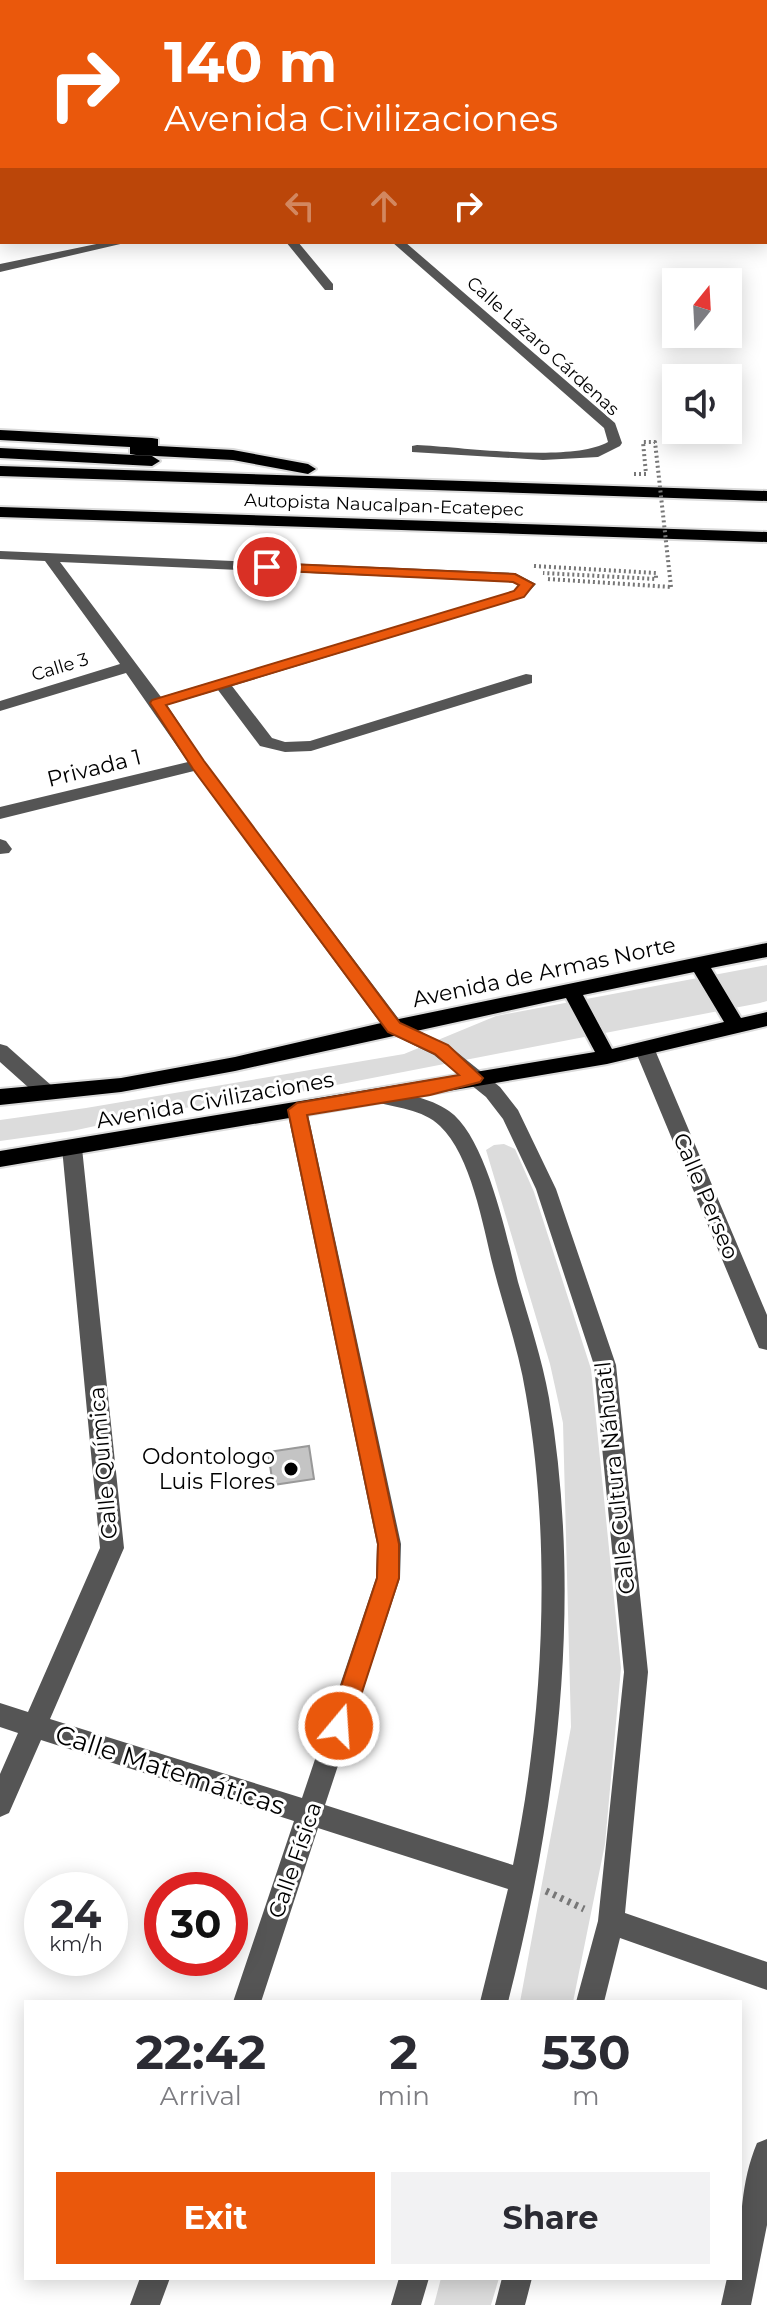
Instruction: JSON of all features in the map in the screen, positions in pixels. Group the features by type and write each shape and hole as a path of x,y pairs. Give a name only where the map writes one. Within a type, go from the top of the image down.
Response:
{"highway":[{"name":"Autopista Naucalpan-Ecatepec","path":"0,435 159,443 389,483"},
{"name":"Autopista Naucalpan-Ecatepec","path":"0,444 233,455"},
{"name":"Autopista Naucalpan-Ecatepec","path":"0,453 308,469"},
{"name":"Autopista Naucalpan-Ecatepec","path":"0,461 332,476 389,483"},
{"name":"Autopista Naucalpan-Ecatepec","path":"0,471 767,496"},
{"name":"Autopista Naucalpan-Ecatepec","path":"0,480 340,490 389,483"},
{"name":"Autopista Naucalpan-Ecatepec","path":"0,512 767,537"}],"main road":[{"name":"Avenida de Armas Norte","path":"0,1097 121,1085 235,1064 394,1027 767,950"},
{"path":"699,964 737,1027"},
{"path":"571,990 607,1057"},
{"name":"Avenida Civilizaciones","path":"0,1159 607,1057 767,1019"}],"street":[{"path":"0,268 114,244"},
{"path":"294,244 329,287"},
{"name":"Calle Lázaro Cárdenas","path":"400,244 610,426 615,443 598,453 543,456 417,449"},
{"path":"0,555 530,578"},
{"path":"49,557 131,666 198,765 394,1027"},
{"path":"157,703 519,594 530,578"},
{"name":"Calle 3","path":"0,706 131,666"},
{"path":"223,685 266,742 285,747 311,746 526,679"},
{"name":"Privada 1","path":"0,813 198,765"},
{"name":"Calle Cultura Náhuatl","path":"394,1027 441,1050 493,1092 511,1115 546,1189 605,1365 636,1672 611,1921 591,2000"},
{"name":"Calle Perseo","path":"645,1050 767,1341"},
{"path":"0,1051 45,1091"},
{"path":"380,1096 406,1102 447,1120 468,1156 500,1249 540,1412 548,1514 549,1696 524,1881 513,1938 495,2000"},
{"name":"Calle Física","path":"248,2000 388,1578 385,1522 297,1110"},
{"name":"Calle Química","path":"0,1804 112,1548 72,1148"},
{"name":"Calle Matemáticas","path":"0,1715 524,1881"},
{"path":"611,1921 767,1976"},
{"path":"742,2276 767,2153"},
{"path":"145,2305 154,2280"},
{"path":"406,2305 413,2280"},
{"path":"510,2305 516,2280"},
{"path":"736,2305 741,2280"}],"path":[{"path":"530,578 671,587 655,442 643,442 646,474 634,474"},
{"path":"519,565 656,573 656,579 530,578"},
{"path":"524,1881 611,1921"}],"shaded area":[{"path":"767,965 767,1001 760,1003 300,1092 170,1110 72,1131 0,1141 0,1120 404,1054 496,1016"},
{"path":"504,1144 515,1149 534,1192 591,1369 621,1668 605,1844 573,2000 520,2000 571,1727 563,1423 550,1364 486,1150"},
{"path":"440,2280 498,2280 491,2305 434,2305"}],"building":[{"name":"Odontologo Luis Flores","path":"309,1446 314,1479 273,1485 268,1452"}],"place":[{"name":"Odontologo Luis Flores","path":"291,1469"}],"route":[{"path":"267,567 515,578 528,584 519,594 157,703 198,765 394,1027 441,1050 474,1078 297,1110 389,1544 388,1578 339,1726"}]}
